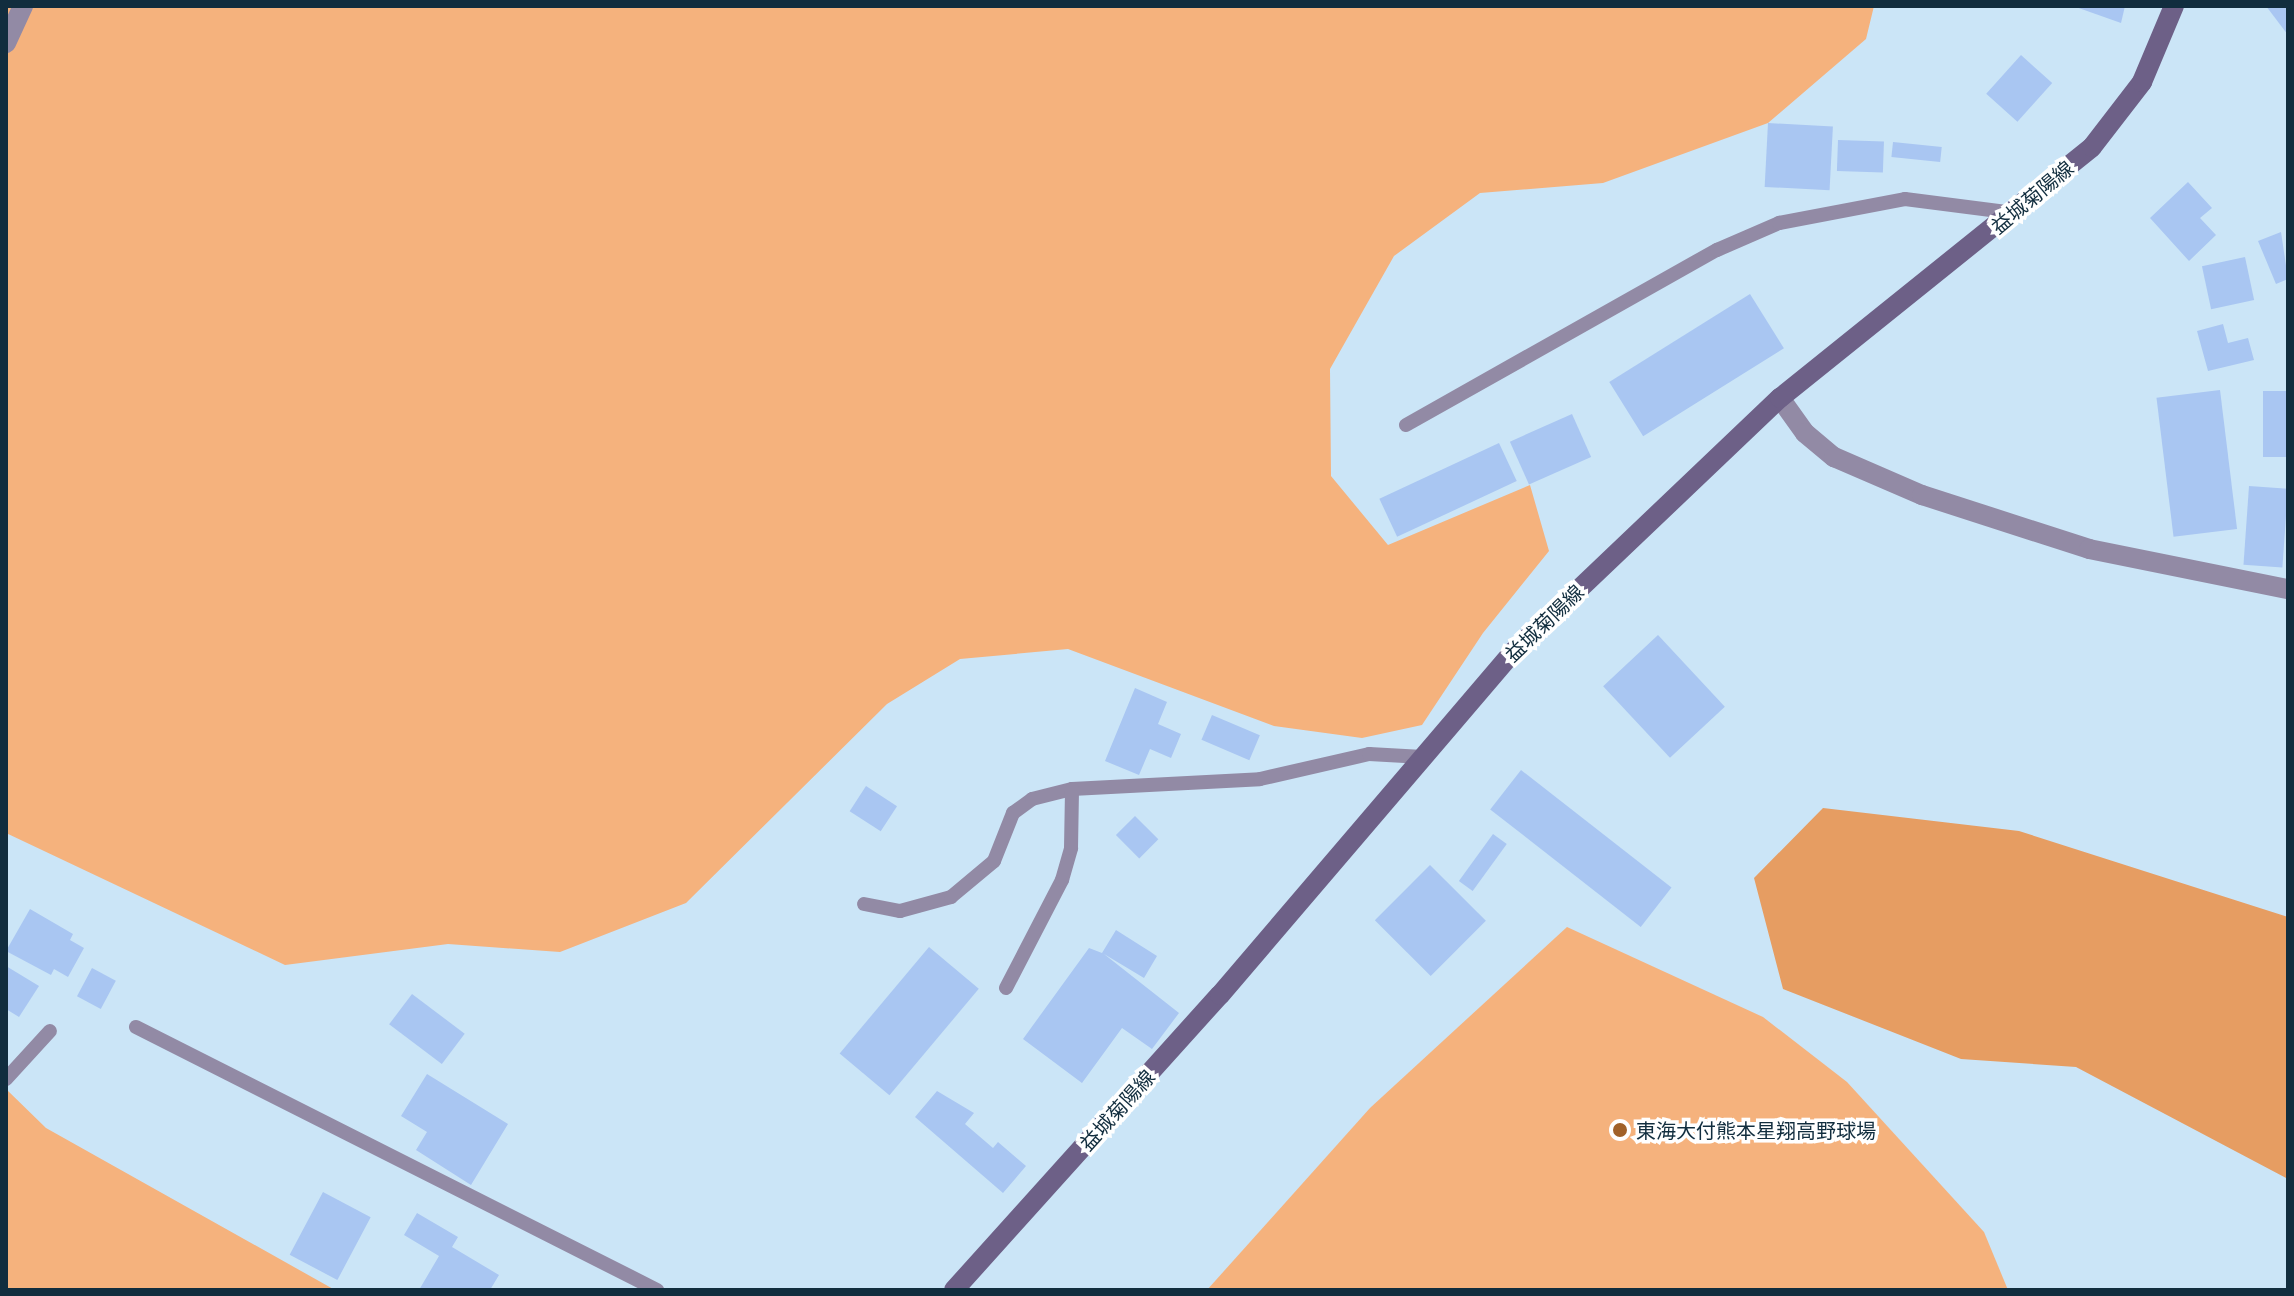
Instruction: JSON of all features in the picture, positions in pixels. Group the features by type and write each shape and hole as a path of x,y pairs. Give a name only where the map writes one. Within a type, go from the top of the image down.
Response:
{"main road":[{"name":"益城菊陽線","path":"954,1290 1210,1006 1513,652 1780,398 2015,213 2101,136 2142,82 2174,6"}],"street":[{"path":"6,43 23,6"},
{"path":"1780,398 1805,433 1834,457 1922,495 2089,549 2288,589"}],"lane":[{"path":"1406,425 1717,250 1779,223 1905,199 2015,213"},
{"path":"864,904 900,911 951,897 994,861 1013,813 1032,799 1072,789 1260,779 1369,754 1423,757"},
{"path":"1006,988 1062,880 1071,848 1072,789"},
{"path":"136,1027 657,1290"},
{"path":"6,1079 50,1031"}],"shaded area":[{"path":"6,6 1874,6 1866,39 1768,123 1603,183 1480,193 1394,256 1330,369 1331,476 1388,545 1530,485 1549,551 1483,633 1422,725 1362,738 1274,726 1068,649 960,659 887,704 686,903 560,952 448,944 285,965 6,833"},
{"path":"1823,808 2019,831 2288,917 2288,1179 2076,1067 1961,1059 1783,989 1754,878"},
{"name":"東海大付熊本星翔高野球場","path":"1567,927 1763,1017 1847,1082 1984,1232 2008,1290 1207,1290 1370,1108"},
{"path":"6,1089 46,1128 335,1290 6,1290"}],"building":[{"path":"2073,6 2125,6 2121,23"},
{"path":"2266,6 2288,6 2288,35"},
{"path":"2021,55 2052,83 2017,122 1986,94"},
{"path":"1768,123 1833,126 1830,190 1765,187"},
{"path":"1838,140 1884,142 1883,173 1837,171"},
{"path":"1893,142 1942,147 1940,162 1891,157"},
{"path":"2188,182 2212,208 2200,218 2216,235 2189,261 2150,218"},
{"path":"2281,232 2288,279 2276,284 2258,241"},
{"path":"2245,257 2254,300 2211,309 2202,266"},
{"path":"1750,294 1784,348 1643,436 1609,382"},
{"path":"2223,324 2228,343 2248,338 2254,360 2208,371 2197,331"},
{"path":"2220,390 2237,529 2174,537 2156,398"},
{"path":"2263,391 2288,391 2288,457 2263,457"},
{"path":"1572,414 1591,457 1529,485 1510,442"},
{"path":"1499,443 1517,481 1397,537 1379,499"},
{"path":"2249,486 2288,489 2282,568 2243,565"},
{"path":"1658,635 1725,707 1670,758 1603,686"},
{"path":"1135,688 1167,702 1158,724 1181,734 1171,758 1150,749 1139,775 1105,761"},
{"path":"1212,715 1260,735 1249,760 1201,740"},
{"path":"1521,770 1672,888 1641,927 1490,809"},
{"path":"866,786 897,806 881,831 850,811"},
{"path":"1135,816 1158,839 1139,858 1116,835"},
{"path":"1493,834 1507,844 1473,891 1459,881"},
{"path":"1430,865 1486,921 1431,976 1375,920"},
{"path":"30,909 73,934 70,940 84,948 68,977 54,969 51,975 6,951"},
{"path":"1116,930 1157,956 1144,978 1104,954 1179,1013 1152,1049 1122,1028 1082,1083 1023,1039 1089,948 1102,953"},
{"path":"929,947 979,989 889,1095 840,1053"},
{"path":"6,966 39,986 19,1017 6,1009"},
{"path":"92,968 116,981 101,1009 77,996"},
{"path":"412,994 465,1034 442,1064 389,1024"},
{"path":"427,1074 508,1124 471,1185 416,1150 427,1132 401,1116"},
{"path":"937,1091 974,1113 965,1124 993,1148 998,1142 1026,1166 1003,1193 915,1117"},
{"path":"323,1192 371,1217 337,1280 290,1255"},
{"path":"417,1213 458,1237 452,1247 499,1275 490,1290 419,1290 439,1256 404,1235"}],"place":[{"name":"東海大付熊本星翔高野球場","path":"1620,1130"}]}
